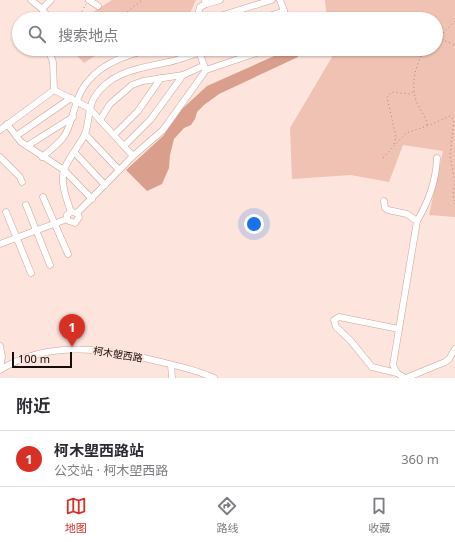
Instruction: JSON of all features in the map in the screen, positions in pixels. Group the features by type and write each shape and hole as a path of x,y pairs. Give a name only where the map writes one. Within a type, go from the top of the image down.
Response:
{"street":[{"path":"31,0 45,12"},
{"path":"42,8 51,0"},
{"path":"89,0 98,6"},
{"path":"200,12 200,7 206,2 220,0"},
{"path":"233,12 272,0"},
{"path":"280,0 284,11 281,12"},
{"path":"50,56 54,71 54,90"},
{"path":"16,136 74,99 85,85 110,62 127,56"},
{"path":"67,219 75,222 79,217 74,212 64,188 64,170 85,134 89,108 94,97 103,86 116,76 133,69 169,62 185,56"},
{"path":"200,56 205,68"},
{"path":"100,120 110,104 132,85 161,78 183,75 245,56"},
{"path":"0,244 67,219 68,216 92,198 133,156 163,130 205,68"},
{"path":"124,146 151,119 183,75"},
{"path":"114,134 138,111 161,78"},
{"path":"54,90 89,108 133,156"},
{"path":"0,130 54,90"},
{"path":"42,157 63,139 73,117 74,99"},
{"path":"27,146 73,117"},
{"path":"7,124 16,136 27,146 64,170 92,198"},
{"path":"85,134 119,170"},
{"path":"75,153 105,184"},
{"path":"0,157 20,177 22,182"},
{"path":"397,373 393,365 417,221 428,202 433,187 437,158"},
{"path":"43,197 68,254"},
{"path":"384,201 385,208 388,210 407,214 417,221"},
{"path":"26,205 50,266"},
{"path":"6,212 31,273"},
{"path":"399,329 339,317 334,320 336,328 350,340 372,367 397,373 406,378 452,359 455,349"},
{"path":"0,346 2,357 0,369"},
{"name":"柯木塱西路","path":"0,369 27,357 74,350 116,352 172,365 214,378"},
{"path":"172,365 172,378"}],"path":[{"path":"82,12 89,0"},
{"path":"127,12 142,0"},
{"path":"443,33 455,21"},
{"path":"443,41 455,45"},
{"path":"423,56 414,77 414,92 425,117 427,126"},
{"path":"394,144 396,137 387,97 392,92 410,94 414,92"},
{"path":"383,158 394,144 406,133 450,116 454,120 450,156 455,182 453,195 455,202"}],"shaded area":[{"path":"112,0 196,0 190,12 93,12"},
{"path":"325,0 455,0 455,217 429,215 443,151 403,145 389,182 351,175 292,179 290,128 332,56 443,56 443,12 326,12"},
{"path":"78,56 94,56 84,63"},
{"path":"274,56 298,57 219,94 204,105 197,112 191,125 184,128 174,139 170,155 169,168 162,184 147,191 126,170 163,136 182,109 207,86"}],"place":[{"name":"柯木塱西路站","path":"72,347"}]}
